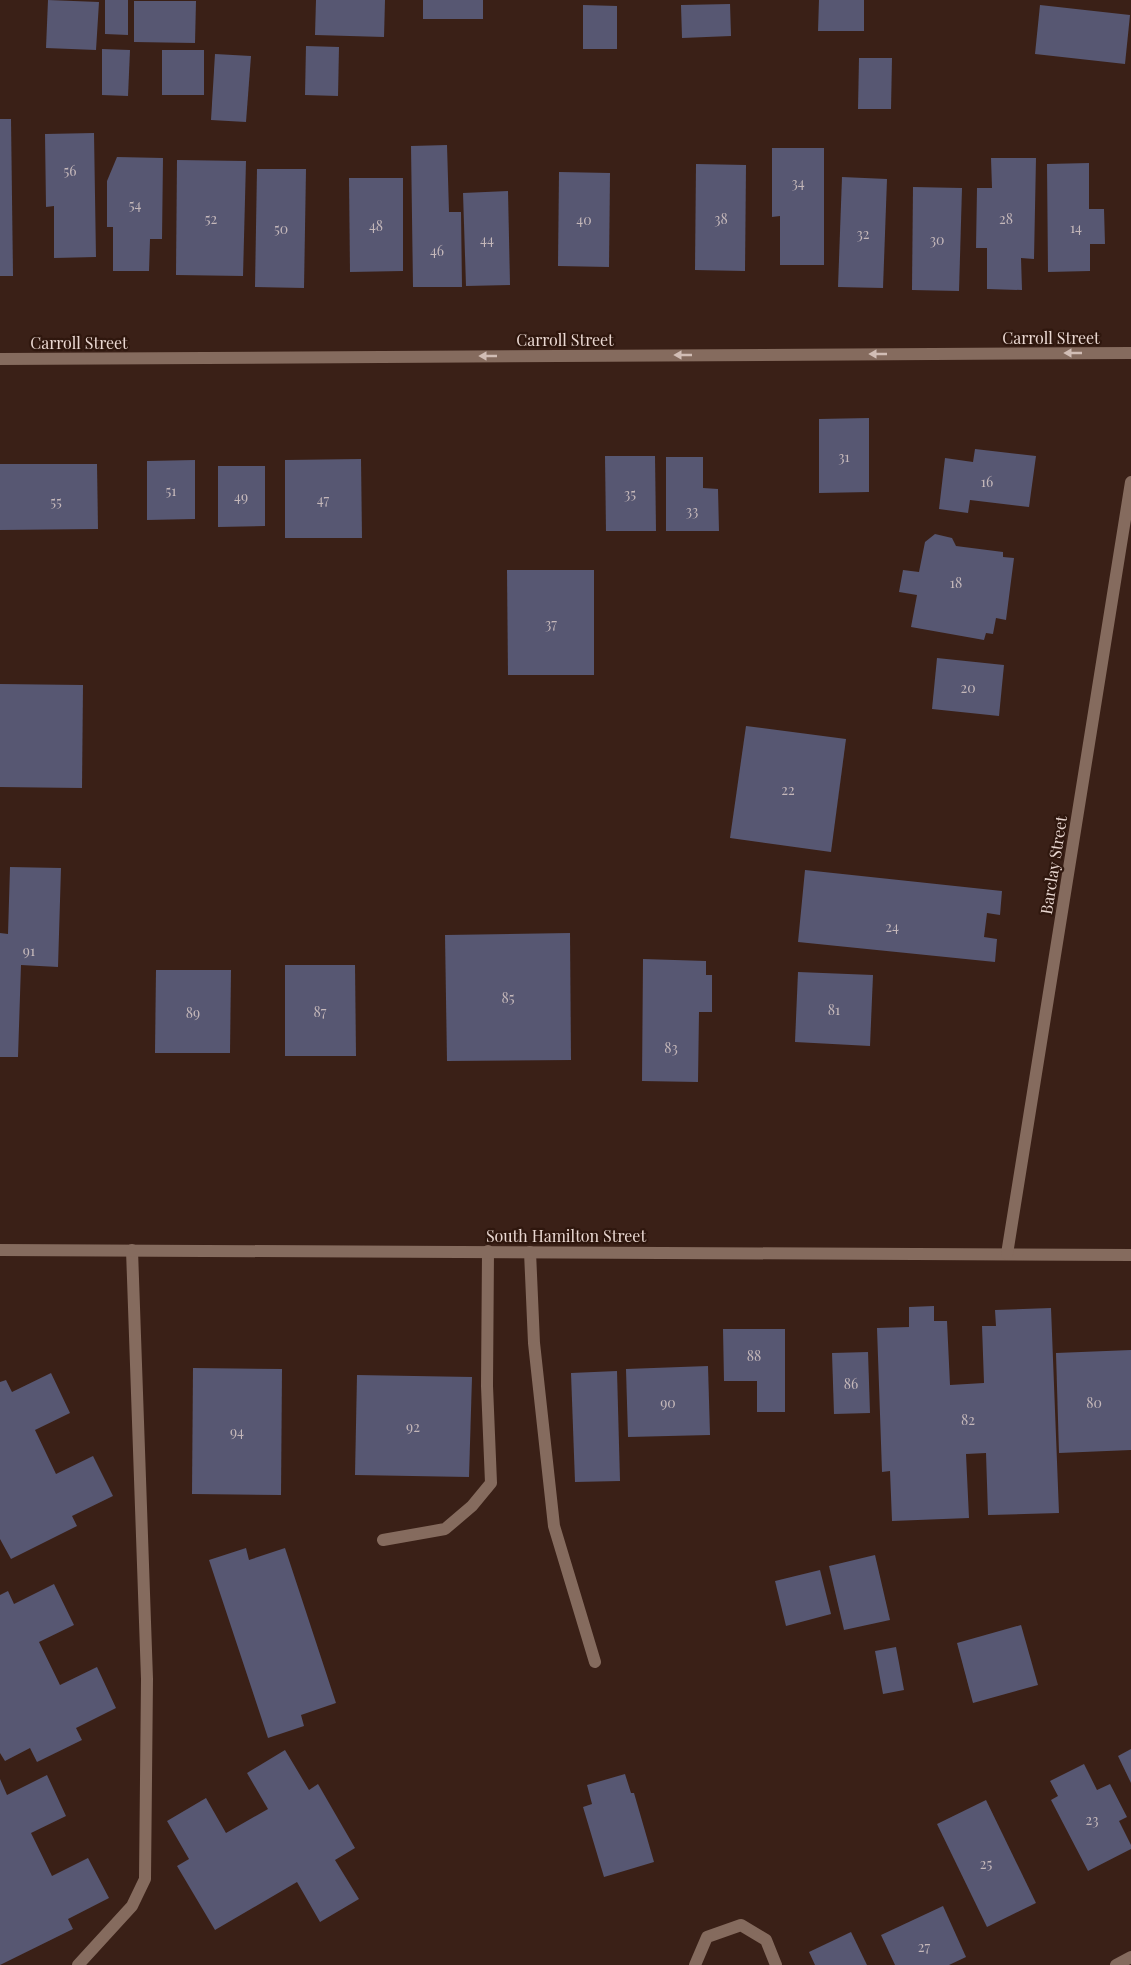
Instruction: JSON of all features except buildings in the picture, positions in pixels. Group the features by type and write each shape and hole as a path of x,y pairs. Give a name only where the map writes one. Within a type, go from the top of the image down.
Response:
{"street":[{"name":"Carroll Street","path":"0,359 1131,353"},
{"name":"Barclay Street","path":"1007,1254 1131,482"},
{"name":"South Hamilton Street","path":"0,1250 1131,1255"},
{"path":"78,1965 132,1906 145,1879 147,1679 132,1250"},
{"path":"382,1540 445,1529 472,1506 491,1483 487,1386 488,1251"},
{"path":"530,1252 534,1343 554,1526 594,1662"},
{"path":"695,1965 707,1937 741,1926 766,1940 776,1965"},
{"path":"1116,1965 1131,1957"}]}
